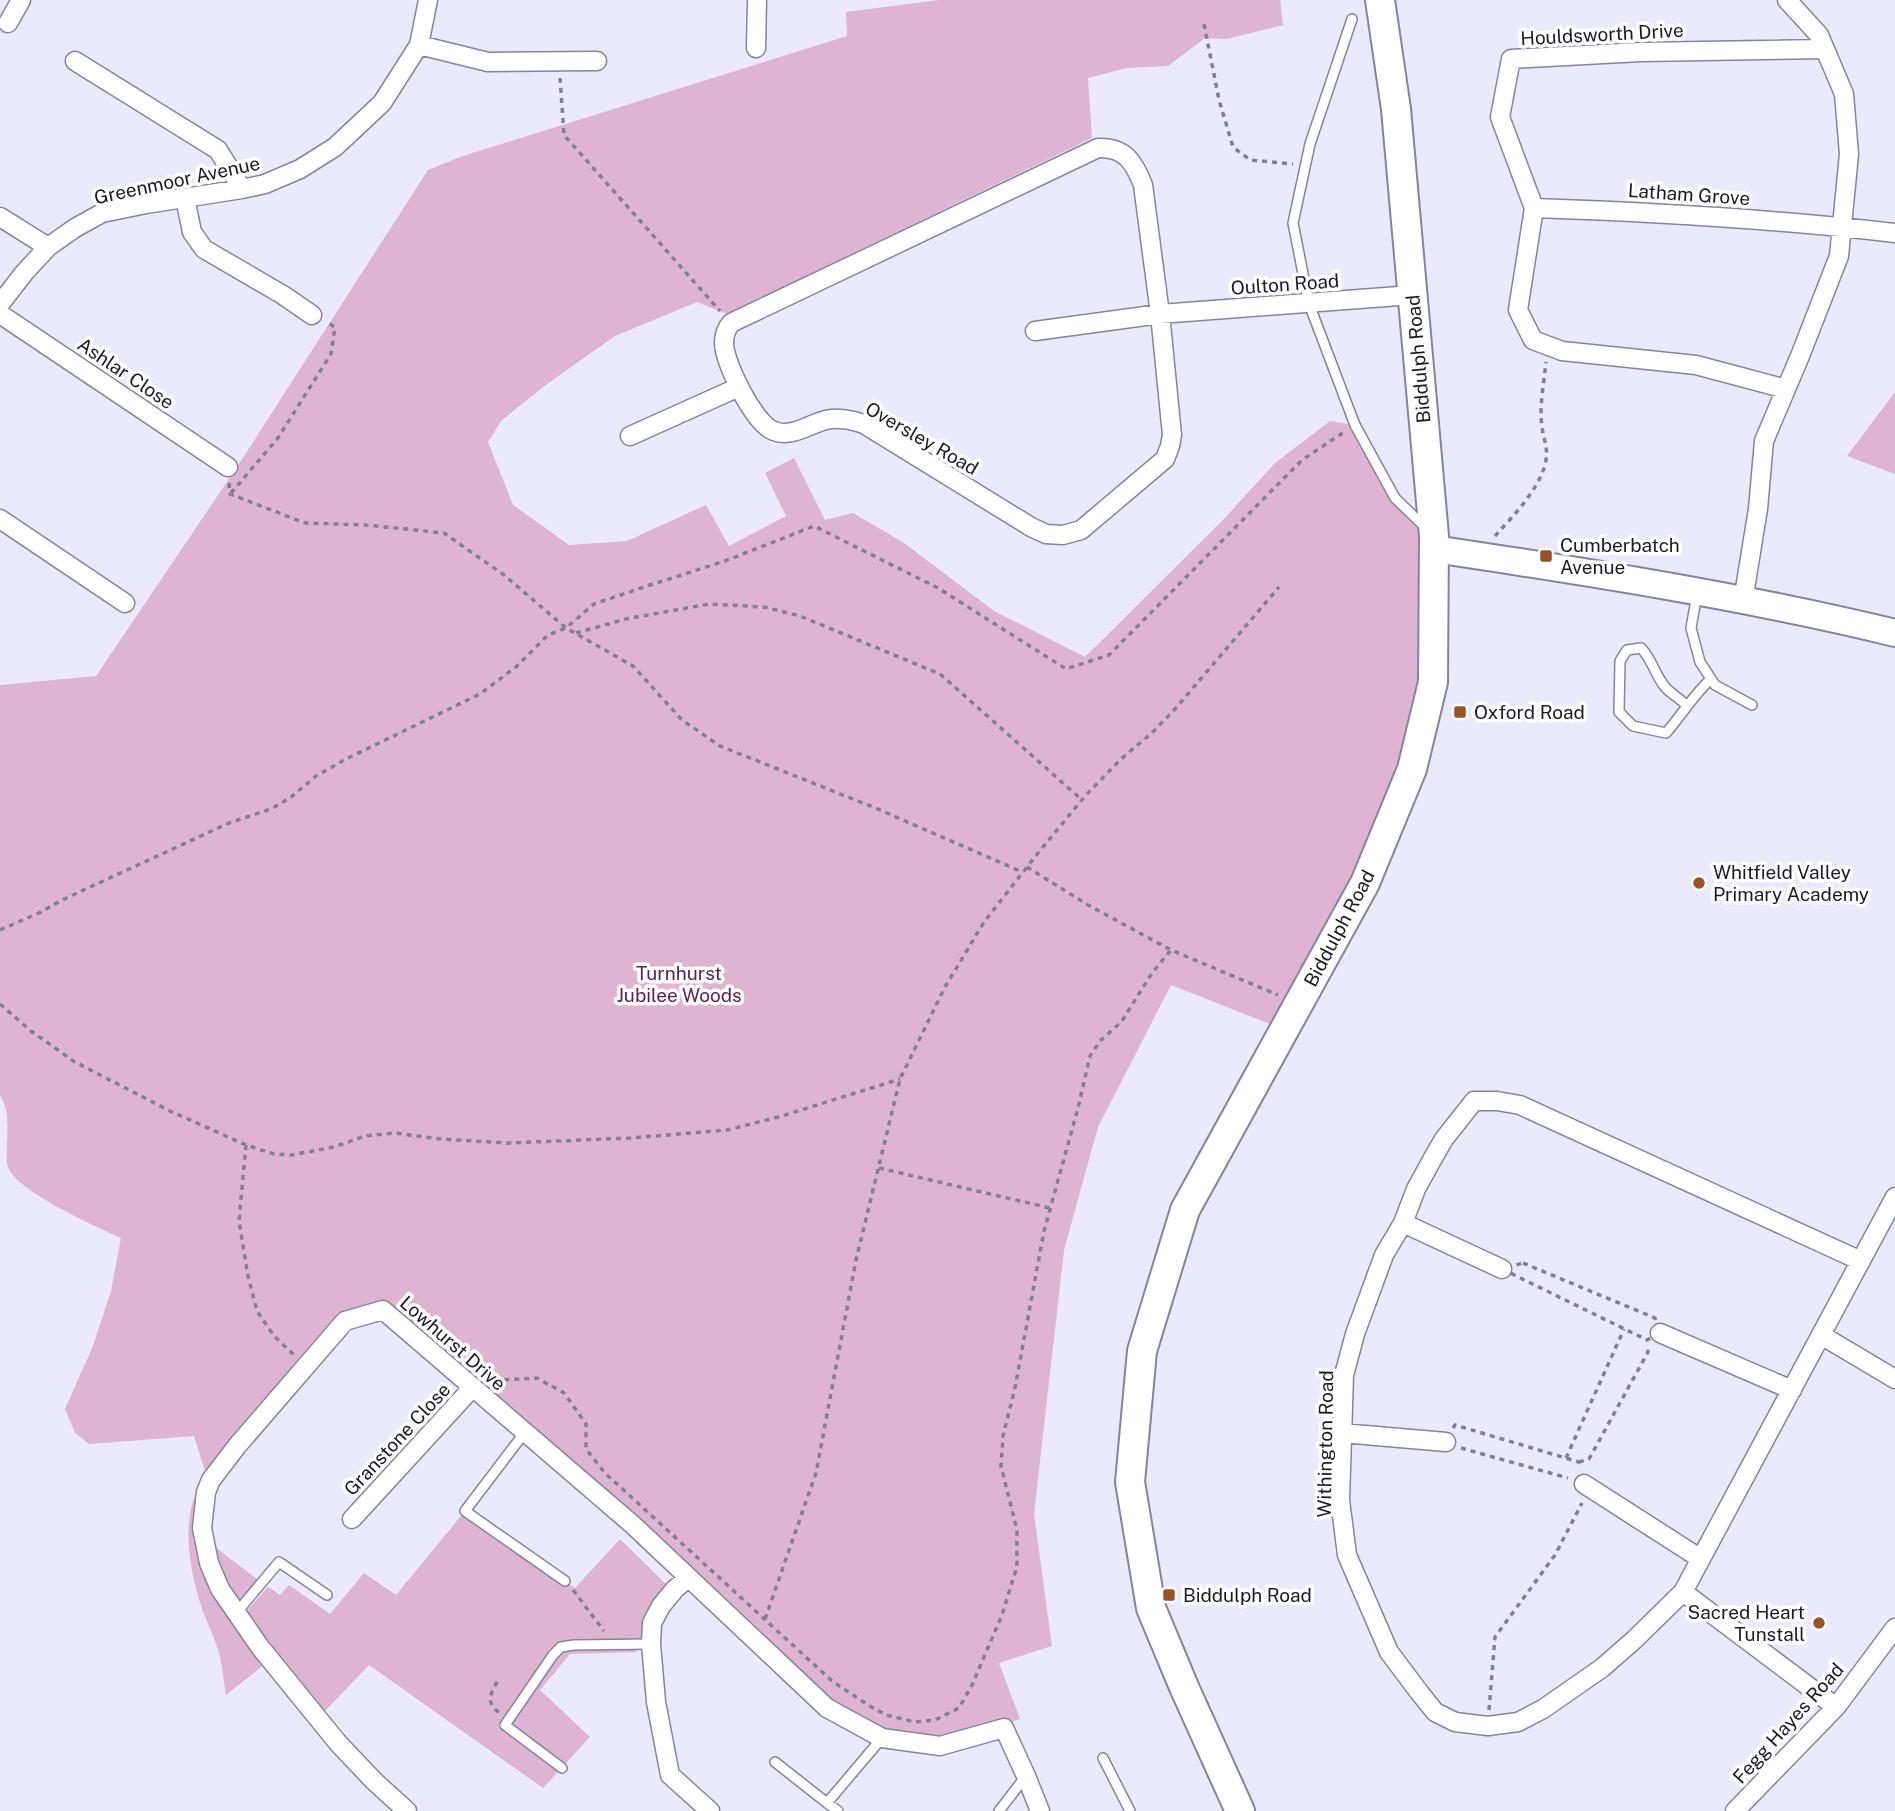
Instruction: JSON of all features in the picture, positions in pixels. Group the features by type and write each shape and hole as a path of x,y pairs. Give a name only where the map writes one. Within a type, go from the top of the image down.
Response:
{"main road":[{"name":"Biddulph Road","path":"1240,1811 1151,1608 1130,1482 1142,1351 1185,1210 1365,883 1412,769 1433,682 1434,543 1396,109 1380,0"}],"street":[{"path":"8,23 21,0"},
{"name":"Greenmoor Avenue","path":"0,304 48,247 102,213 265,184 300,169 335,147 382,103 419,45 428,0"},
{"path":"756,48 757,0"},
{"path":"1743,601 1758,509 1764,441 1839,256 1849,154 1844,94 1819,35 1787,0"},
{"path":"419,45 488,62 597,61"},
{"name":"Houldsworth Drive","path":"1548,346 1533,340 1518,310 1534,208 1500,117 1511,59 1641,52 1825,49"},
{"path":"75,61 107,71 218,150 242,189"},
{"name":"Oversley Road","path":"1098,148 1110,148 1124,154 1136,168 1143,185 1172,435 1166,459 1081,530 1063,535 1046,534 864,424 846,419 827,420 784,433 772,431 760,423 738,387 725,353 726,330 731,323 1098,148"},
{"path":"186,198 192,232 204,249 287,288 312,315"},
{"name":"Latham Grove","path":"1534,208 1676,213 1895,233"},
{"path":"0,217 48,247"},
{"name":"Oulton Road","path":"1035,331 1160,314 1412,295"},
{"name":"Ashlar Close","path":"0,314 228,467"},
{"path":"1548,346 1562,351 1696,365 1786,389"},
{"path":"630,436 738,387"},
{"path":"0,519 125,603"},
{"path":"1434,543 1477,556 1697,592 1826,616 1895,633"},
{"name":"Withington Road","path":"1861,1261 1520,1105 1474,1101 1433,1158 1416,1189 1403,1223 1384,1255 1355,1334 1344,1375 1340,1500 1347,1555 1389,1652 1435,1712 1455,1722 1488,1726 1518,1722 1569,1692 1602,1668 1683,1592 1792,1390 1821,1335 1861,1261 1895,1197"},
{"path":"1403,1223 1502,1269"},
{"name":"Lowhurst Drive","path":"407,1811 373,1781 338,1743 260,1647 220,1589 209,1563 202,1528 206,1492 211,1480 237,1446 345,1321 383,1310 633,1525 827,1708 883,1738 940,1746 1004,1728 1026,1776"},
{"path":"1821,1335 1895,1379"},
{"path":"1654,1336 1792,1390"},
{"name":"Granstone Close","path":"352,1519 473,1387"},
{"path":"1342,1433 1446,1442"},
{"path":"1587,1486 1701,1559"},
{"path":"688,1578 661,1606 652,1623 656,1702 670,1775 710,1811"},
{"path":"1683,1592 1836,1707"},
{"name":"Fegg Hayes Road","path":"1741,1810 1836,1707 1895,1628"},
{"path":"1026,1776 1041,1811"}],"lane":[{"path":"1352,19 1310,144 1293,223 1309,303 1355,425 1395,498 1434,543"},
{"path":"1697,592 1691,628 1700,662 1715,685 1752,705"},
{"path":"1687,706 1667,689 1642,648 1627,650 1620,661 1619,712 1633,726 1666,733 1687,706 1698,691 1711,679"},
{"path":"525,1432 465,1511 565,1581"},
{"path":"237,1612 279,1562 327,1595"},
{"path":"562,1768 505,1726 553,1655 561,1647 574,1645 651,1644"},
{"path":"827,1802 883,1738"},
{"path":"1103,1758 1130,1811"},
{"path":"775,1762 838,1811"},
{"path":"999,1811 1026,1776"}],"path":[{"path":"1204,24 1219,100 1233,147 1250,160 1306,165"},
{"path":"559,62 564,135 731,323"},
{"path":"230,494 278,438 331,354 335,327"},
{"path":"1477,556 1517,511 1537,482 1545,464 1547,444 1542,428 1541,406 1548,346"},
{"path":"0,930 229,823 271,809 290,798 316,776 346,759 480,694 517,666 548,635 566,628 594,604 725,561 814,526 938,588 1066,670 1109,655 1302,460 1355,425"},
{"path":"228,467 230,494"},
{"path":"230,494 305,523 366,525 444,533 504,575 566,628 633,666 682,720 720,746 873,807 1023,873"},
{"path":"765,1619 816,1473 856,1260 900,1079 945,987 984,922 1082,800 1175,709 1279,587"},
{"path":"576,633 626,619 709,604 764,607 800,616 940,674 1082,800"},
{"path":"1027,867 1088,905 1171,950 1299,1004"},
{"path":"413,1304 499,1380 537,1378 564,1393 586,1424 586,1449 605,1474 832,1681 886,1715 915,1722 935,1720 959,1708 972,1685 1002,1615 1017,1566 1017,1531 1001,1466 1003,1436 1044,1231 1090,1056 1100,1041 1122,1021 1152,973 1171,950"},
{"path":"0,1004 31,1031 75,1062 170,1111 246,1145 274,1154 291,1155 334,1147 365,1136 395,1133 508,1143 631,1139 727,1130 782,1116 900,1079"},
{"path":"246,1145 239,1221 257,1311 274,1336 306,1366"},
{"path":"879,1168 1051,1208"},
{"path":"1502,1269 1523,1264 1655,1318 1654,1336 1648,1352 1589,1459 1579,1462 1455,1425 1446,1442 1570,1479 1579,1462"},
{"path":"1502,1269 1625,1328 1654,1336"},
{"path":"1566,1458 1625,1328"},
{"path":"1488,1726 1495,1637 1555,1555 1587,1486"},
{"path":"565,1581 614,1644"},
{"path":"499,1679 490,1692 489,1699 494,1709 510,1718"}],"green space":[{"name":"Turnhurst Jubilee Woods","path":"939,0 1280,0 1283,25 1226,39 1205,38 1168,66 1126,68 1088,78 1092,138 727,314 697,302 615,336 547,384 501,421 488,442 513,505 569,545 627,541 706,505 729,546 786,516 765,473 794,458 825,520 853,513 904,543 994,611 1085,657 1223,520 1274,464 1330,421 1355,425 1395,498 1443,538 1412,769 1285,1030 1171,985 1098,1127 1064,1250 1034,1514 1052,1646 999,1663 1020,1719 940,1746 882,1738 827,1708 383,1310 345,1321 211,1480 202,1528 214,1546 262,1583 237,1612 270,1660 226,1695 220,1657 192,1573 189,1521 192,1505 206,1474 194,1436 89,1444 75,1433 65,1409 93,1346 111,1291 121,1238 38,1195 22,1184 7,1163 7,1120 0,1095 0,685 96,676 237,467 428,170 460,157 847,36 846,12"},
{"path":"1895,392 1895,474 1847,456"},
{"path":"465,1511 575,1588 620,1539 667,1585 652,1602 643,1618 642,1644 637,1644 636,1652 570,1654 540,1690 590,1737 543,1788 369,1665 322,1714 245,1613 268,1587 280,1595 289,1585 330,1614 364,1573 396,1595"}],"place":[{"name":"Cumberbatch Avenue","path":"1546,556"},
{"name":"Oxford Road","path":"1460,712"},
{"name":"Whitfield Valley Primary Academy","path":"1699,883"},
{"name":"Biddulph Road","path":"1169,1595"},
{"name":"Sacred Heart Tunstall","path":"1819,1623"}]}
